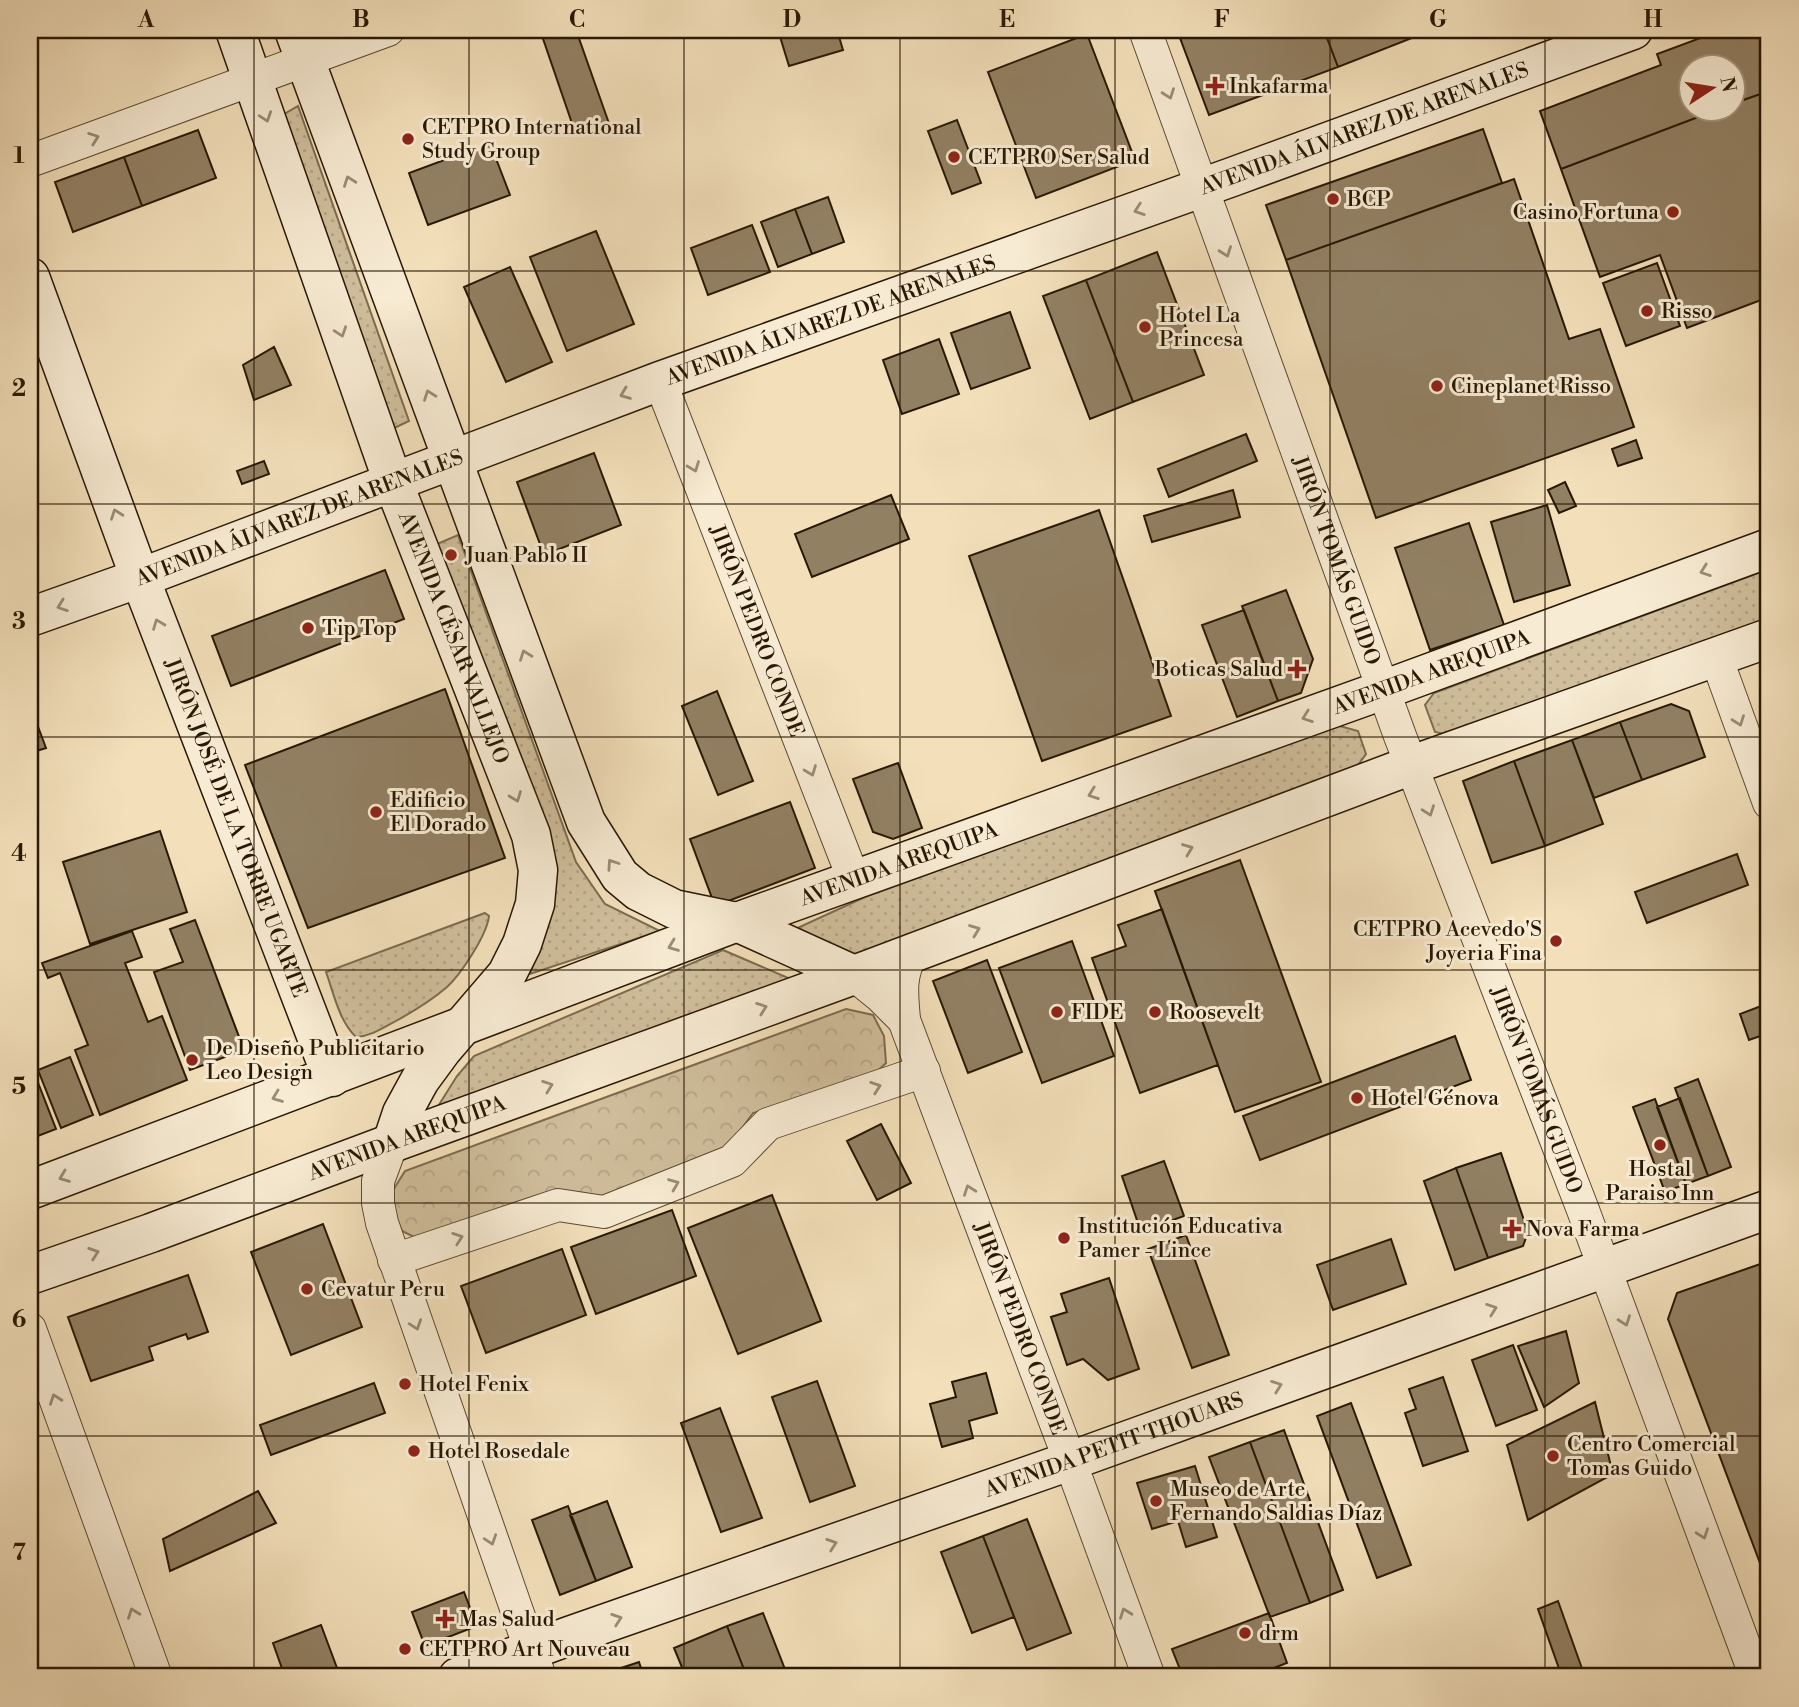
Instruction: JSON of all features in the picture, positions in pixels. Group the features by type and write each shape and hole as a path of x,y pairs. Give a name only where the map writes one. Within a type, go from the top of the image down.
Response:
{"main road":[{"name":"AVENIDA CÉSAR VALLEJO","path":"235,30 393,482 531,835 538,870 535,904 522,944 507,974 420,1080 402,1113 392,1143"},
{"name":"AVENIDA ÁLVAREZ DE ARENALES","path":"30,617 660,381 1203,188 1633,30"},
{"path":"299,45 586,822 593,834 620,876 638,891 674,909 737,922 854,975"},
{"name":"JIRÓN JOSÉ DE LA TORRE UGARTE","path":"30,277 139,578 332,1077"},
{"name":"AVENIDA AREQUIPA","path":"30,1190 737,922 1769,548"},
{"name":"AVENIDA AREQUIPA","path":"30,1275 911,954 1412,765 1769,638"},
{"name":"AVENIDA PETIT THOUARS","path":"458,1677 535,1664 569,1636 1070,1461 1769,1209"}],"street":[{"path":"30,161 253,79 299,45 388,30"},
{"name":"JIRÓN TOMÁS GUIDO","path":"1145,30 1383,690 1605,1268 1756,1677"},
{"name":"JIRÓN PEDRO CONDE","path":"660,381 854,880"},
{"path":"1716,657 1769,803"},
{"name":"JIRÓN PEDRO CONDE","path":"911,954 904,969 904,1020 1149,1677"},
{"name":"JIRÓN PEDRO CONDE","path":"854,975 904,1020"},
{"path":"394,1260 558,1205 604,1212 732,1161 768,1124 924,1071"},
{"path":"392,1143 378,1181 382,1223 535,1664"},
{"path":"326,1167 350,1172 362,1180 378,1203"},
{"path":"30,1329 156,1677"}],"green space":[{"path":"298,106 409,421 388,431 281,116"},
{"path":"458,535 576,862 605,904 660,931 530,974 542,941 437,544"},
{"path":"1769,569 1769,622 1449,735 1435,732 1425,705 1434,693"},
{"path":"1336,725 1358,731 1366,754 1353,772 850,960 793,930 865,897"},
{"path":"485,913 489,916 479,943 447,987 423,1005 372,1033 356,1037 350,1031 341,1015 326,972"},
{"path":"723,950 800,983 430,1119 457,1076 474,1056"},
{"path":"846,1009 873,1015 884,1036 886,1063 869,1079 753,1113 726,1150 607,1199 420,1240 402,1231 394,1213 392,1192 405,1171"}],"building":[{"path":"540,30 576,30 611,129 575,132"},
{"path":"778,30 837,30 843,50 789,66"},
{"path":"1177,30 1324,30 1338,67 1209,115"},
{"path":"1324,30 1408,30 1412,38 1338,67"},
{"path":"1408,30 1434,30 1412,38"},
{"path":"1722,30 1769,30 1769,91 1746,99 1746,52 1676,52 1676,122 1685,122 1561,169 1540,111 1661,65 1657,54"},
{"path":"1087,34 1135,160 1036,198 988,72"},
{"name":"Casino Fortuna","path":"1769,91 1769,297 1687,328 1660,255 1600,277 1561,169 1685,122 1746,122 1746,99"},
{"name":"CETPRO Ser Salud","path":"957,120 981,183 952,194 928,131"},
{"path":"1483,129 1502,183 1286,260 1266,205"},
{"path":"198,130 216,178 142,206 124,157"},
{"path":"490,143 510,195 428,225 409,173"},
{"path":"124,157 142,206 73,232 55,182"},
{"path":"1514,179 1569,339 1600,329 1634,427 1376,518 1286,260"},
{"path":"828,197 844,242 812,254 795,209"},
{"path":"795,209 812,254 778,267 761,222"},
{"path":"752,225 770,272 708,295 691,248"},
{"path":"596,231 634,324 567,351 530,257"},
{"name":"Hotel La Princesa","path":"1157,252 1204,375 1133,402 1086,280"},
{"path":"1657,263 1680,326 1626,346 1603,283"},
{"path":"510,267 552,362 506,382 464,287"},
{"path":"1086,280 1133,402 1090,419 1043,296"},
{"path":"1010,312 1030,368 971,389 951,333"},
{"path":"939,339 959,394 902,414 883,360"},
{"path":"274,347 291,385 254,400 243,365"},
{"path":"1246,434 1257,461 1169,497 1158,469"},
{"path":"1636,440 1642,458 1618,466 1612,449"},
{"path":"594,453 621,525 544,555 517,482"},
{"path":"264,461 269,474 242,484 237,471"},
{"path":"1565,482 1576,506 1559,513 1548,490"},
{"path":"1233,490 1240,517 1152,542 1144,516"},
{"path":"891,495 909,539 812,577 795,534"},
{"path":"1547,505 1570,585 1514,602 1491,522"},
{"path":"1099,510 1171,716 1042,761 969,556"},
{"path":"1469,523 1504,625 1430,650 1395,548"},
{"name":"Tip Top","path":"385,570 404,619 231,686 212,636"},
{"path":"1286,590 1313,659 1301,693 1278,701 1242,606"},
{"path":"1244,610 1278,701 1237,717 1202,625"},
{"name":"Edificio El Dorado","path":"445,689 505,858 308,928 245,765"},
{"path":"717,691 753,781 718,795 682,706"},
{"path":"1671,704 1689,711 1705,757 1642,780 1620,722"},
{"path":"30,705 46,748 30,753"},
{"path":"1620,722 1642,780 1594,798 1572,740"},
{"path":"1572,740 1603,824 1545,846 1514,761"},
{"path":"1514,761 1545,846 1492,863 1463,781"},
{"path":"898,763 922,828 893,839 873,832 853,779"},
{"path":"790,802 815,868 715,906 690,839"},
{"path":"160,831 187,912 90,944 63,862"},
{"path":"1737,854 1748,885 1647,923 1635,892"},
{"path":"1240,860 1321,1082 1235,1112 1155,891"},
{"name":"Roosevelt","path":"1162,909 1218,1065 1140,1093 1092,958 1126,946 1118,925"},
{"path":"195,920 244,1050 190,1070 154,972 183,962 170,929"},
{"path":"132,931 142,957 125,963 148,1022 162,1016 187,1080 100,1115 75,1050 88,1045 60,973 48,978 42,963"},
{"name":"FIDE","path":"1072,941 1114,1056 1042,1083 999,968"},
{"path":"987,960 1022,1052 968,1073 933,981"},
{"path":"1769,1003 1769,1033 1749,1040 1740,1014"},
{"name":"Hotel Génova","path":"1455,1036 1471,1080 1260,1160 1243,1116"},
{"path":"70,1057 93,1115 61,1128 38,1070"},
{"path":"30,1062 56,1129 30,1139"},
{"path":"1698,1079 1731,1167 1708,1176 1675,1088"},
{"path":"1680,1098 1708,1176 1686,1184 1657,1107"},
{"name":"Hostal Paraiso Inn","path":"1655,1099 1686,1184 1665,1192 1633,1107"},
{"path":"881,1124 911,1183 877,1200 847,1141"},
{"path":"1501,1153 1528,1232 1523,1246 1488,1258 1456,1168"},
{"path":"1164,1161 1184,1216 1141,1232 1122,1176"},
{"path":"1456,1168 1488,1258 1455,1270 1424,1181"},
{"path":"772,1195 821,1321 738,1354 688,1228"},
{"path":"672,1210 696,1276 596,1314 571,1247"},
{"name":"Cevatur Peru","path":"323,1224 362,1327 291,1355 251,1252"},
{"path":"1186,1235 1229,1355 1192,1368 1148,1249"},
{"path":"1391,1239 1406,1284 1333,1310 1317,1265"},
{"path":"562,1249 586,1315 486,1353 461,1286"},
{"path":"1769,1261 1769,1587 1668,1319 1677,1293"},
{"path":"188,1275 208,1332 188,1339 186,1334 149,1347 153,1360 91,1381 68,1317"},
{"path":"1109,1278 1139,1369 1108,1380 1083,1359 1067,1365 1051,1317 1067,1312 1061,1294"},
{"path":"1566,1331 1579,1383 1544,1407 1518,1346"},
{"path":"1513,1345 1537,1410 1496,1426 1472,1360"},
{"path":"986,1373 997,1413 969,1421 973,1438 942,1447 930,1404 956,1397 952,1382"},
{"path":"1443,1377 1468,1451 1423,1466 1405,1413 1416,1409 1409,1389"},
{"path":"817,1381 855,1486 810,1502 772,1397"},
{"path":"374,1383 385,1413 271,1455 260,1425"},
{"path":"1595,1402 1613,1474 1528,1520 1507,1445"},
{"path":"1351,1403 1411,1565 1377,1578 1317,1416"},
{"path":"720,1408 762,1518 721,1532 681,1423"},
{"path":"1284,1430 1343,1590 1310,1603 1250,1442"},
{"path":"1250,1442 1310,1603 1270,1617 1209,1457"},
{"path":"1195,1466 1217,1537 1186,1547 1178,1521 1152,1529 1137,1483"},
{"path":"258,1491 276,1523 170,1571 163,1539"},
{"path":"607,1501 632,1567 596,1581 570,1515"},
{"path":"568,1506 596,1581 560,1595 532,1520"},
{"path":"1027,1519 1071,1633 1027,1650 983,1536"},
{"path":"983,1536 1014,1617 972,1633 941,1552"},
{"name":"Mas Salud","path":"464,1592 477,1626 425,1646 412,1612"},
{"path":"1558,1601 1585,1677 1562,1677 1538,1609"},
{"path":"763,1613 788,1677 747,1677 727,1626"},
{"name":"drm","path":"1269,1613 1287,1663 1250,1677 1183,1677 1172,1649"},
{"path":"321,1625 340,1676 285,1677 273,1643"},
{"path":"727,1626 747,1677 686,1677 674,1648"},
{"path":"639,1662 644,1677 594,1677"},
{"path":"1515,1672 1517,1677 1499,1677"}],"place":[{"name":"Inkafarma","path":"1215,86"},
{"name":"CETPRO International Study Group","path":"408,139"},
{"name":"CETPRO Ser Salud","path":"954,157"},
{"name":"BCP","path":"1333,199"},
{"name":"Casino Fortuna","path":"1673,212"},
{"name":"Risso","path":"1647,311"},
{"name":"Hotel La Princesa","path":"1145,327"},
{"name":"Cineplanet Risso","path":"1437,386"},
{"name":"Juan Pablo II","path":"451,555"},
{"name":"Tip Top","path":"308,628"},
{"name":"Boticas Salud","path":"1297,669"},
{"name":"Edificio El Dorado","path":"376,812"},
{"name":"CETPRO Acevedo'S Joyeria Fina","path":"1556,941"},
{"name":"FIDE","path":"1057,1012"},
{"name":"Roosevelt","path":"1155,1012"},
{"name":"De Diseño Publicitario Leo Design","path":"192,1060"},
{"name":"Hotel Génova","path":"1357,1098"},
{"name":"Hostal Paraiso Inn","path":"1660,1145"},
{"name":"Nova Farma","path":"1512,1229"},
{"name":"Institución Educativa Pamer - Lince","path":"1064,1238"},
{"name":"Cevatur Peru","path":"307,1289"},
{"name":"Hotel Fenix","path":"405,1384"},
{"name":"Hotel Rosedale","path":"414,1451"},
{"name":"Centro Comercial Tomas Guido","path":"1553,1456"},
{"name":"Museo de Arte Fernando Saldias Díaz","path":"1156,1501"},
{"name":"Mas Salud","path":"445,1619"},
{"name":"drm","path":"1245,1633"},
{"name":"CETPRO Art Nouveau","path":"405,1649"}]}
